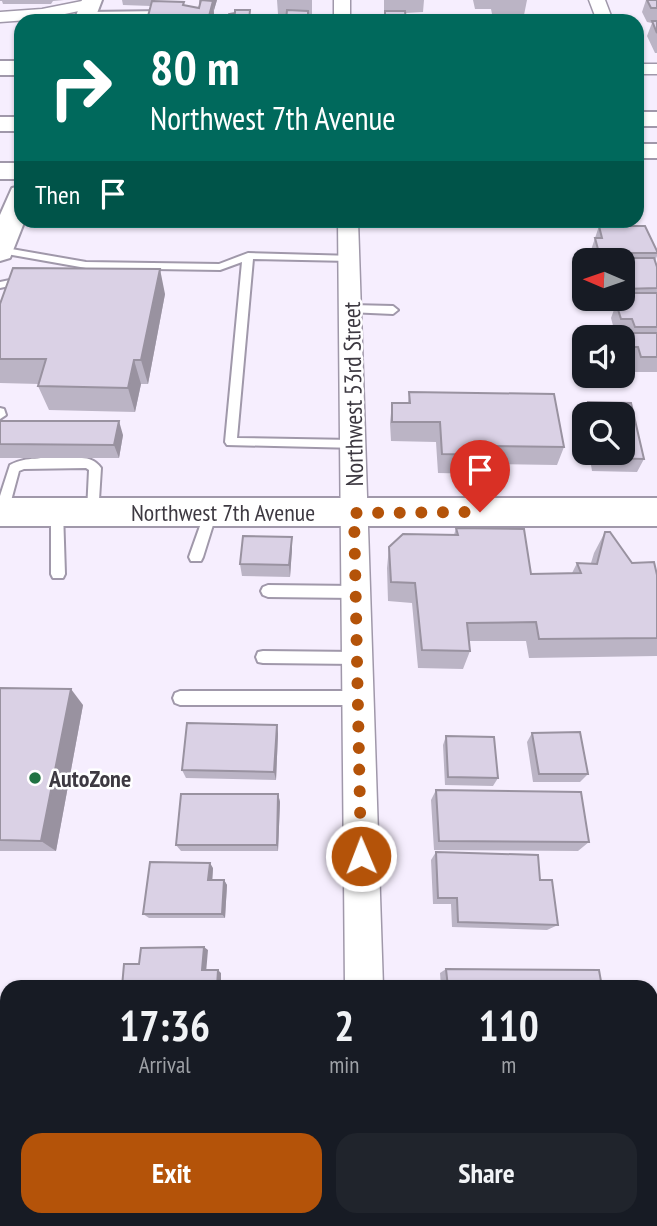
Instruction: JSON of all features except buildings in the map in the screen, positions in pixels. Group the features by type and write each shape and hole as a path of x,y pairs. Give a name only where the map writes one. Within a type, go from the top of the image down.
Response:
{"main road":[{"path":"0,251 14,207"},
{"name":"Northwest 7th Avenue","path":"1,512 657,512"}],"street":[{"path":"42,14 88,10"},
{"name":"Northwest 53rd Street","path":"348,228 364,980"}],"lane":[{"path":"88,10 180,12"},
{"path":"0,251 86,265 220,267 248,257 350,258"},
{"path":"248,257 231,442 353,445"},
{"path":"62,271 86,265"},
{"path":"0,285 37,277"},
{"path":"352,310 393,310"},
{"path":"1,512 14,468 22,464 59,460 89,463 95,468 93,512"},
{"path":"57,512 58,573"},
{"path":"196,557 212,512"},
{"path":"268,591 355,592"},
{"path":"263,657 357,658"},
{"path":"180,698 358,698"}],"place":[{"name":"AutoZone","path":"35,778"}],"route":[{"path":"361,856 354,513 480,512"}]}
